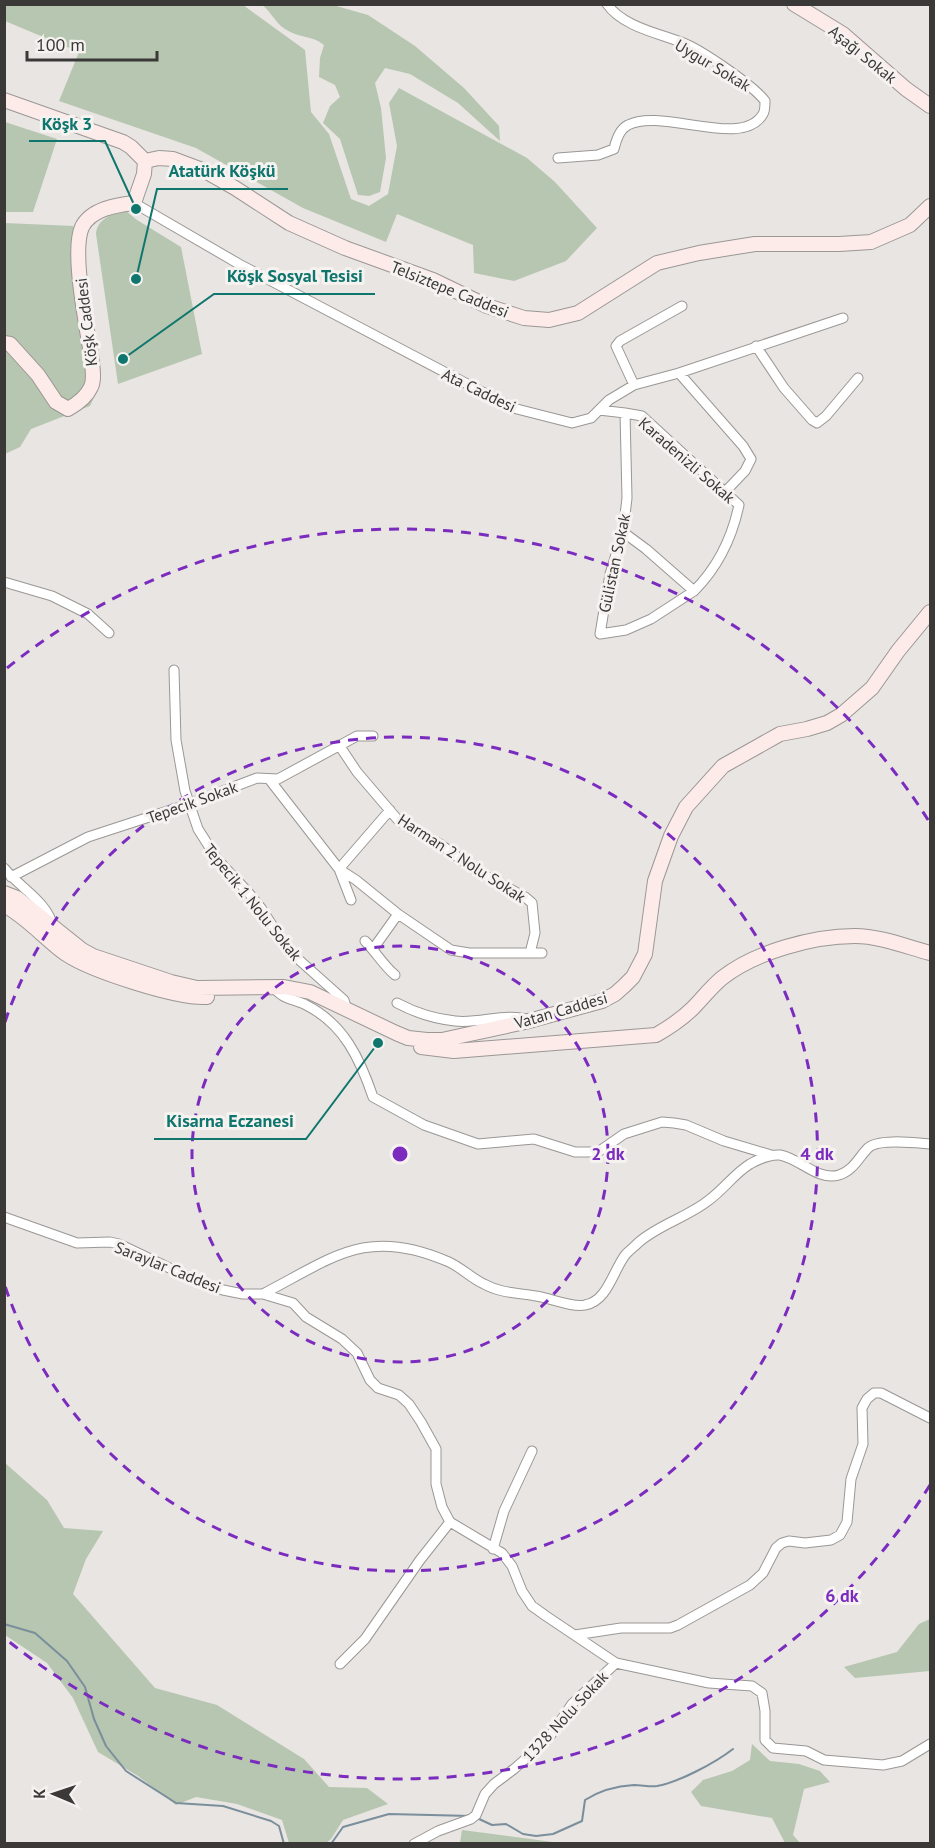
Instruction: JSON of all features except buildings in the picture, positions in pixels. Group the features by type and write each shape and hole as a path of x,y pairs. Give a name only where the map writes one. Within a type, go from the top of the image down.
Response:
{"street":[{"name":"Uygur Sokak","path":"558,158 598,155 614,149 617,138 627,126 649,120 734,129 752,126 764,113 765,101 750,85 683,43 659,35 613,13 607,4"},
{"name":"Aşağı Sokak","path":"794,4 843,34 906,88 930,105"},
{"path":"4,100 123,142 131,147 145,161 144,174 134,203"},
{"name":"Telsiztepe Caddesi","path":"145,161 159,158 173,159 205,171 289,223 345,248 433,280 487,306 524,318 549,320 578,313 657,263 699,253 755,244 871,242 910,225 930,206"},
{"name":"Köşk Caddesi","path":"4,343 10,344 38,375 56,402 68,409 87,393 93,385 92,365 78,243 83,226 93,216 104,209 134,203"},
{"name":"Ata Caddesi","path":"134,203 239,264 513,408 572,423 591,418 609,400 634,385 680,373 843,318"},
{"path":"634,385 616,346 620,341 682,306"},
{"path":"756,346 784,388 817,423 826,416 858,378"},
{"path":"680,373 743,446 751,459 745,471 724,493"},
{"path":"599,410 625,413"},
{"name":"Karadenizli Sokak","path":"625,413 642,416 739,505 735,523 722,555 707,578 694,591"},
{"name":"Gülistan Sokak","path":"625,413 627,498 623,532 610,574 600,634 626,630 643,623 694,591"},
{"path":"623,532 694,591"},
{"path":"4,582 52,596 88,615 109,633"},
{"name":"Vatan Caddesi","path":"4,893 17,898 82,950 93,956 171,982 197,988 274,987 310,992 408,1038 442,1040 532,1020 602,1000 615,994 633,977 645,954 655,881 670,836 686,807 723,766 780,734 827,723 848,709 872,688 930,612"},
{"name":"Tepecik 1 Nolu Sokak","path":"174,670 176,740 185,791 198,829 217,859 248,892 288,950 344,1000 347,1011"},
{"name":"Tepecik Sokak","path":"11,877 88,837 189,804 257,778 278,778 357,736 374,736"},
{"name":"Harman 2 Nolu Sokak","path":"339,745 357,772 398,820 440,844 475,870 532,903 535,933 530,953"},
{"path":"269,779 339,869 351,900"},
{"path":"339,869 390,810"},
{"path":"4,868 45,907 51,917 53,927"},
{"path":"339,869 356,879 398,914 451,950 542,953"},
{"name":"Vatan Caddesi","path":"4,905 38,929 64,952 92,968 186,996 215,997 244,988"},
{"path":"373,949 398,914"},
{"path":"396,1033 412,1045 454,1051 657,1035 671,1027 692,1009 721,979 762,955 820,939 856,936 930,953"},
{"path":"365,941 395,975"},
{"path":"274,987 278,994 306,1005 327,1018 341,1031 357,1054 373,1097 424,1125 478,1144 534,1139 575,1152 593,1153 603,1150 624,1134 662,1122 674,1123 686,1125 724,1141 792,1159 829,1177 841,1175 849,1170 870,1146 879,1143 930,1144"},
{"path":"397,1004 456,1021 519,1016 532,1020"},
{"path":"263,1294 331,1257 378,1245 423,1252 452,1264 483,1284 505,1292 544,1297 576,1306 587,1305 599,1298 621,1266 625,1256 648,1234 709,1201 748,1165 771,1155"},
{"name":"Saraylar Caddesi","path":"4,1217 77,1243 119,1244 199,1282 223,1290 243,1294 263,1294 293,1303 306,1317 342,1339 357,1353 369,1380 378,1388 399,1395 409,1404 436,1449 436,1484 442,1507 450,1522"},
{"path":"575,1635 621,1628 670,1628 678,1625 750,1585 763,1573 776,1548 782,1543 831,1540 840,1535 847,1522 851,1479 863,1444 862,1408 867,1399 874,1393 880,1393 930,1418"},
{"path":"493,1549 504,1511 532,1451"},
{"path":"340,1664 365,1639 420,1560 450,1522 502,1553 512,1566 522,1591 532,1606 616,1663 709,1683 752,1686 762,1693 765,1711 765,1740 773,1748 806,1751 824,1760 883,1765 902,1761 930,1744"},
{"name":"1328 Nolu Sokak","path":"414,1844 438,1831 473,1817 489,1789 548,1739 572,1704 616,1663"}],"green space":[{"path":"4,5 243,5 305,50 311,112 329,134 351,199 369,206 388,194 397,146 389,103 399,88 527,158 555,182 597,228 566,261 514,281 474,273 473,245 397,214 386,242 303,208 196,148 59,101 79,52 5,21"},
{"path":"262,5 333,5 368,15 415,46 464,88 499,126 500,141 458,103 410,74 385,68 375,83 381,108 386,158 380,192 369,196 358,195 340,139 323,123 330,106 340,97 335,85 319,77 320,58 324,45 285,29"},
{"path":"5,122 57,139 33,212 5,212"},
{"path":"118,211 126,211 181,247 202,354 118,384 96,234 100,223"},
{"path":"5,223 73,226 97,391 90,406 31,429 20,447 5,454"},
{"path":"5,1463 47,1500 64,1528 103,1531 86,1559 73,1594 155,1688 217,1705 304,1759 329,1787 367,1788 388,1804 343,1820 326,1843 289,1843 282,1820 237,1804 196,1797 176,1805 138,1776 98,1752 73,1698 47,1663 5,1635"},
{"path":"930,1619 930,1671 855,1678 844,1667 897,1652 919,1624"},
{"path":"752,1744 770,1761 799,1764 820,1771 830,1782 804,1789 793,1835 800,1843 785,1843 772,1818 701,1806 691,1792 703,1780 732,1771 750,1760"},
{"path":"462,1830 560,1843 460,1843"}],"waterway":[{"path":"4,1624 35,1633 67,1661 85,1687 94,1719 106,1746 126,1771 176,1803 223,1806 271,1821 279,1826 284,1844"},
{"path":"477,1818 492,1825 506,1824 523,1834 536,1836 553,1834 582,1821 585,1800 596,1794 621,1786 666,1784 696,1771 733,1749"},
{"path":"331,1844 343,1827 389,1814 471,1816"}],"place":[{"name":"Köşk 3","path":"136,209"},
{"name":"Atatürk Köşkü","path":"136,279"},
{"name":"Köşk Sosyal Tesisi","path":"123,359"},
{"name":"Kisarna Eczanesi","path":"378,1043"}]}
